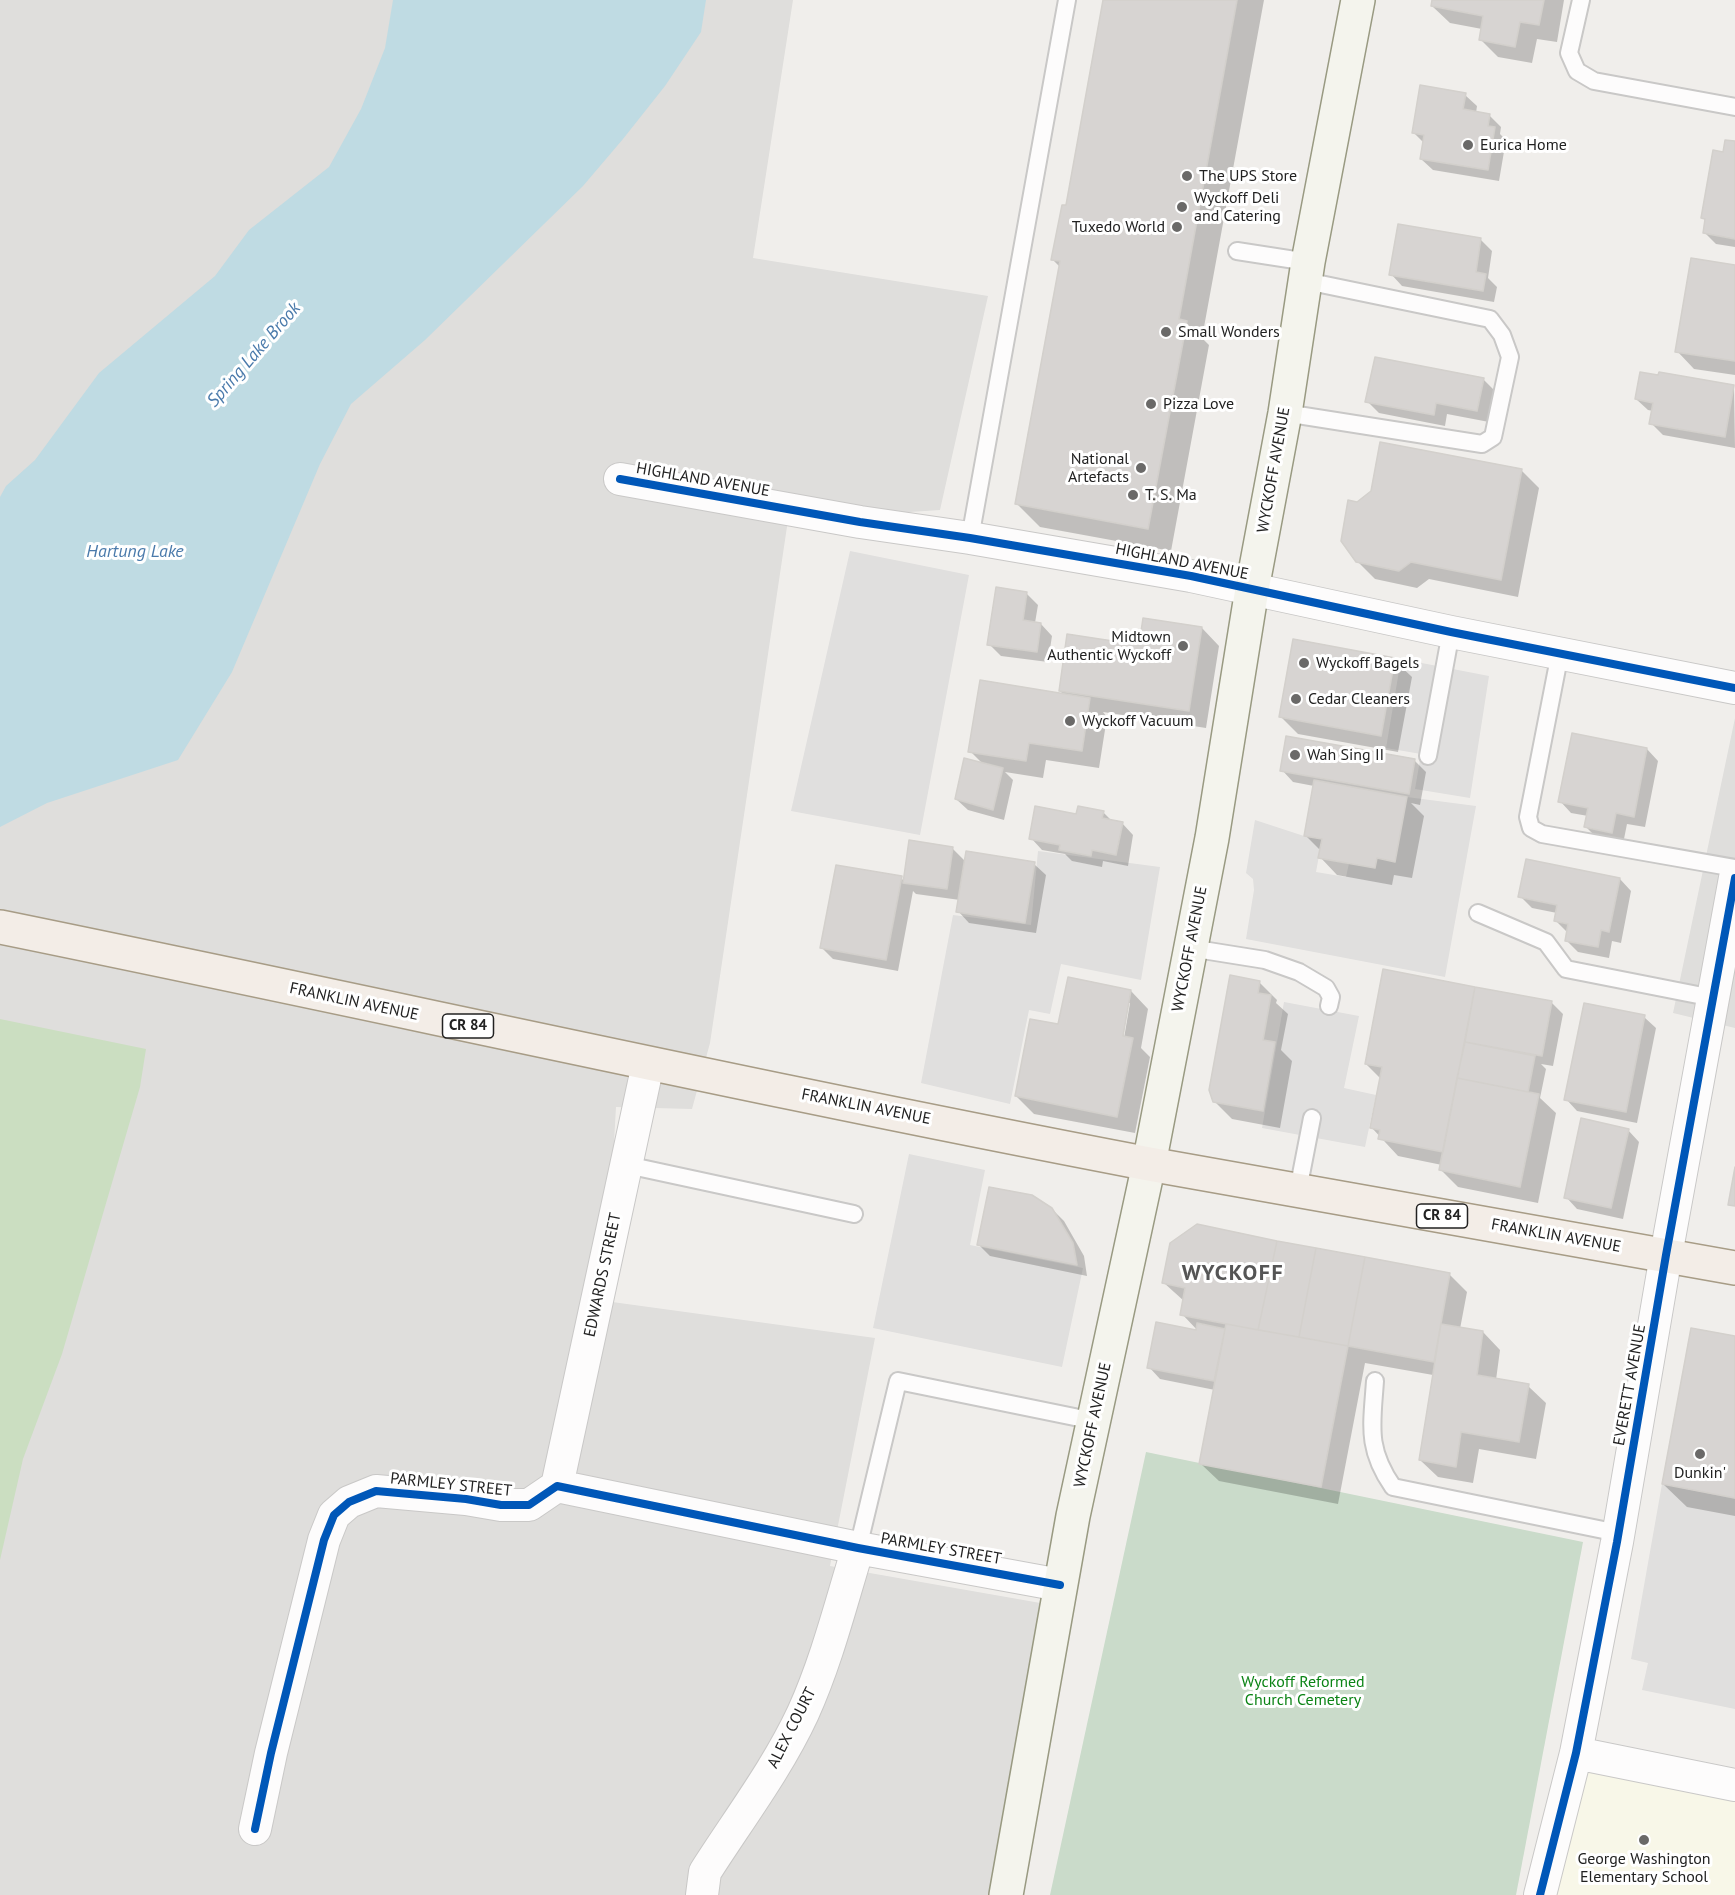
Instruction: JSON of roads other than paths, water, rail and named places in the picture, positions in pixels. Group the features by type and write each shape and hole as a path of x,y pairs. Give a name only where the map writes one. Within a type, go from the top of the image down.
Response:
{"main road":[{"name":"WYCKOFF AVENUE","path":"1006,1895 1060,1585 1149,1164 1212,838 1307,272 1358,0"},
{"name":"FRANKLIN AVENUE","path":"0,927 648,1064 1149,1164 1735,1268"}],"street":[{"name":"HIGHLAND AVENUE","path":"620,479 860,522 970,538 1252,589 1451,632 1735,688"},
{"name":"EVERETT AVENUE","path":"1540,1895 1576,1753 1618,1533 1735,878"},
{"name":"EDWARDS STREET","path":"557,1485 648,1064"},
{"name":"PARMLEY STREET","path":"255,1828 271,1752 324,1540 334,1515 349,1502 376,1491 466,1499 501,1505 529,1505 557,1485 858,1548 1060,1585"},
{"name":"ALEX COURT","path":"702,1895 705,1872 782,1753 803,1712 820,1668 858,1548"},
{"path":"1576,1753 1735,1785"}],"lane":[{"path":"970,538 1067,0"},
{"path":"1581,0 1569,53 1577,71 1594,81 1735,107"},
{"path":"1237,251 1307,272 1490,319 1502,335 1510,357 1493,437 1482,444 1285,413"},
{"path":"1428,756 1451,632"},
{"path":"1560,653 1528,817 1531,828 1542,834 1735,868"},
{"path":"1478,913 1546,942 1566,969 1713,998"},
{"path":"1190,948 1265,960 1299,972 1326,988 1330,997 1329,1006"},
{"path":"1298,1190 1312,1118"},
{"path":"627,1165 854,1214"},
{"path":"858,1548 898,1381 1094,1421"},
{"path":"1375,1381 1371,1434 1380,1469 1393,1487 1618,1533"}],"water":[{"name":"Hartung Lake","path":"393,0 706,0 701,32 665,86 583,186 425,340 351,404 320,464 232,672 178,760 47,803 0,827 0,497 6,486 35,460 99,373 215,276 249,230 329,167 361,109 385,48"}],"place":[{"name":"Eurica Home","path":"1468,145"},
{"name":"The UPS Store","path":"1187,176"},
{"name":"Wyckoff Deli and Catering","path":"1182,207"},
{"name":"Tuxedo World","path":"1177,227"},
{"name":"Small Wonders","path":"1166,332"},
{"name":"Pizza Love","path":"1151,404"},
{"name":"National Artefacts","path":"1141,468"},
{"name":"T. S. Ma","path":"1133,495"},
{"name":"Midtown Authentic Wyckoff","path":"1183,646"},
{"name":"Wyckoff Bagels","path":"1304,663"},
{"name":"Cedar Cleaners","path":"1296,699"},
{"name":"Wyckoff Vacuum","path":"1070,721"},
{"name":"Wah Sing II","path":"1295,755"},
{"name":"Dunkin'","path":"1700,1454"},
{"name":"George Washington Elementary School","path":"1644,1840"}],"district":[{"name":"WYCKOFF","path":"1233,1274"}],"water label":[{"name":"Spring Lake Brook","path":"254,355"}],"park label":[{"name":"Wyckoff Reformed Church Cemetery","path":"1303,1691"}]}
